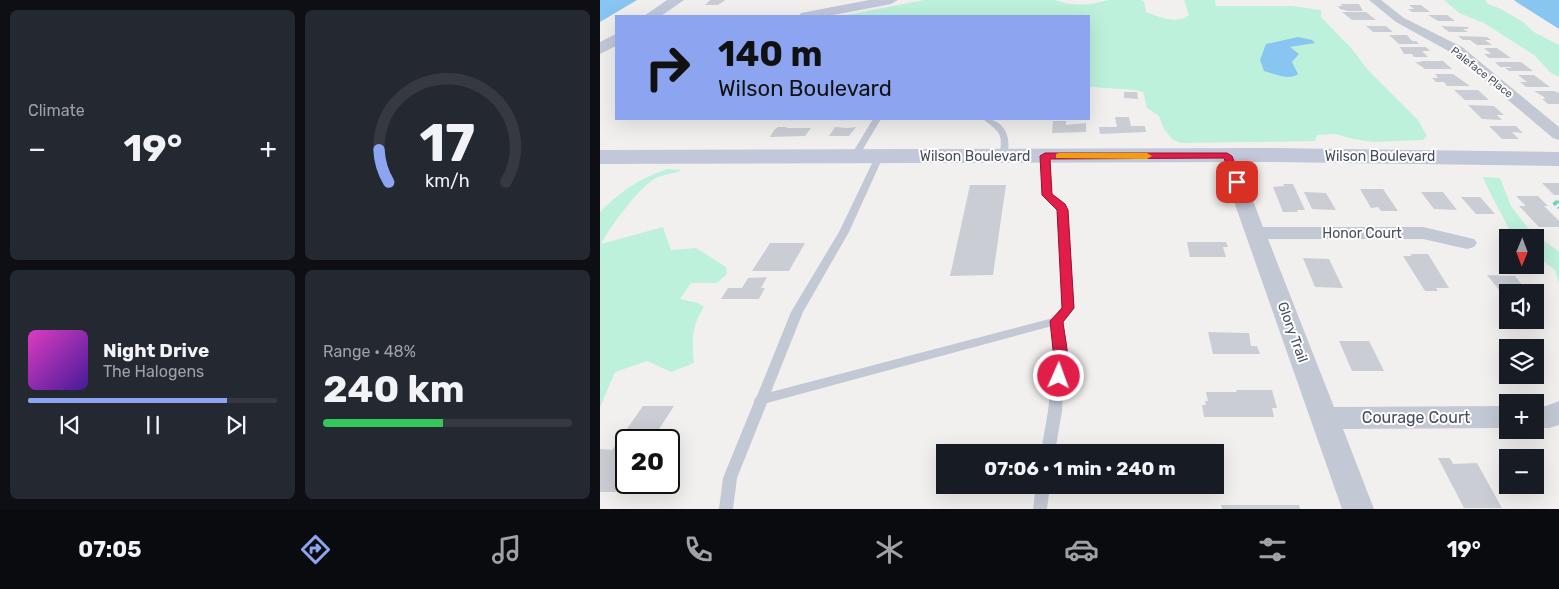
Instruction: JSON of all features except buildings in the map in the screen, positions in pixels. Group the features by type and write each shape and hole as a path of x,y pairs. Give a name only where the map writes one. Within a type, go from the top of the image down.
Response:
{"main road":[{"path":"653,15 677,0"},
{"path":"811,15 891,0"},
{"path":"600,49 615,40"},
{"path":"600,55 615,52"},
{"name":"Wilson Boulevard","path":"600,157 1441,156 1559,159"}],"street":[{"name":"Paleface Place","path":"1374,0 1400,20 1457,50 1559,135"},
{"name":"Glory Trail","path":"1227,156 1358,509"},
{"name":"Honor Court","path":"1256,233 1423,233 1467,243"},
{"path":"1544,417 1549,417 1559,412"},
{"name":"Courage Court","path":"1324,418 1499,417"}],"lane":[{"path":"854,157 876,120"},
{"path":"989,120 994,122 1005,134 1003,156"},
{"path":"760,400 1056,321 1068,308 1063,210 1048,195 1045,156"},
{"path":"726,509 730,478 797,312 844,232 879,157"},
{"path":"1049,444 1060,359 1056,321"},
{"path":"1040,509 1042,494"}],"path":[{"path":"1559,202 1553,202 1559,208"}],"green space":[{"path":"924,0 1055,0 1069,4 1082,4 1109,0 1141,0 1144,2 1146,12 1173,20 1189,15 1184,0 1215,0 1216,6 1292,6 1321,10 1321,17 1351,48 1368,70 1418,120 1427,136 1423,140 1373,142 1335,134 1317,135 1315,141 1180,143 1172,139 1164,129 1159,116 1147,108 1143,92 1090,86 1090,15 847,15"},
{"path":"1444,0 1485,0 1488,4 1523,22 1534,32 1559,45 1559,77 1550,72 1534,55 1484,23 1459,13"},
{"path":"667,169 682,170 656,178 649,183 626,208 601,244 663,227 671,250 696,248 726,267 727,274 717,283 691,283 680,299 698,303 704,307 693,334 694,363 671,372 647,361 615,372 600,407 600,212 631,186"},
{"path":"1483,177 1500,178 1511,206 1529,229 1509,229"},
{"path":"1544,240 1559,252 1559,284 1555,270 1544,262"}],"water":[{"path":"600,0 637,0 600,22"},
{"path":"1514,0 1559,0 1559,29 1518,3"},
{"path":"1298,37 1312,40 1315,43 1290,47 1299,54 1292,62 1298,74 1286,77 1264,71 1260,60 1266,44"}],"slow traffic":[{"path":"1059,156 1147,156"}],"route":[{"path":"1059,376 1060,359 1056,321 1068,308 1063,210 1048,195 1045,156 1227,156 1237,182"}]}
